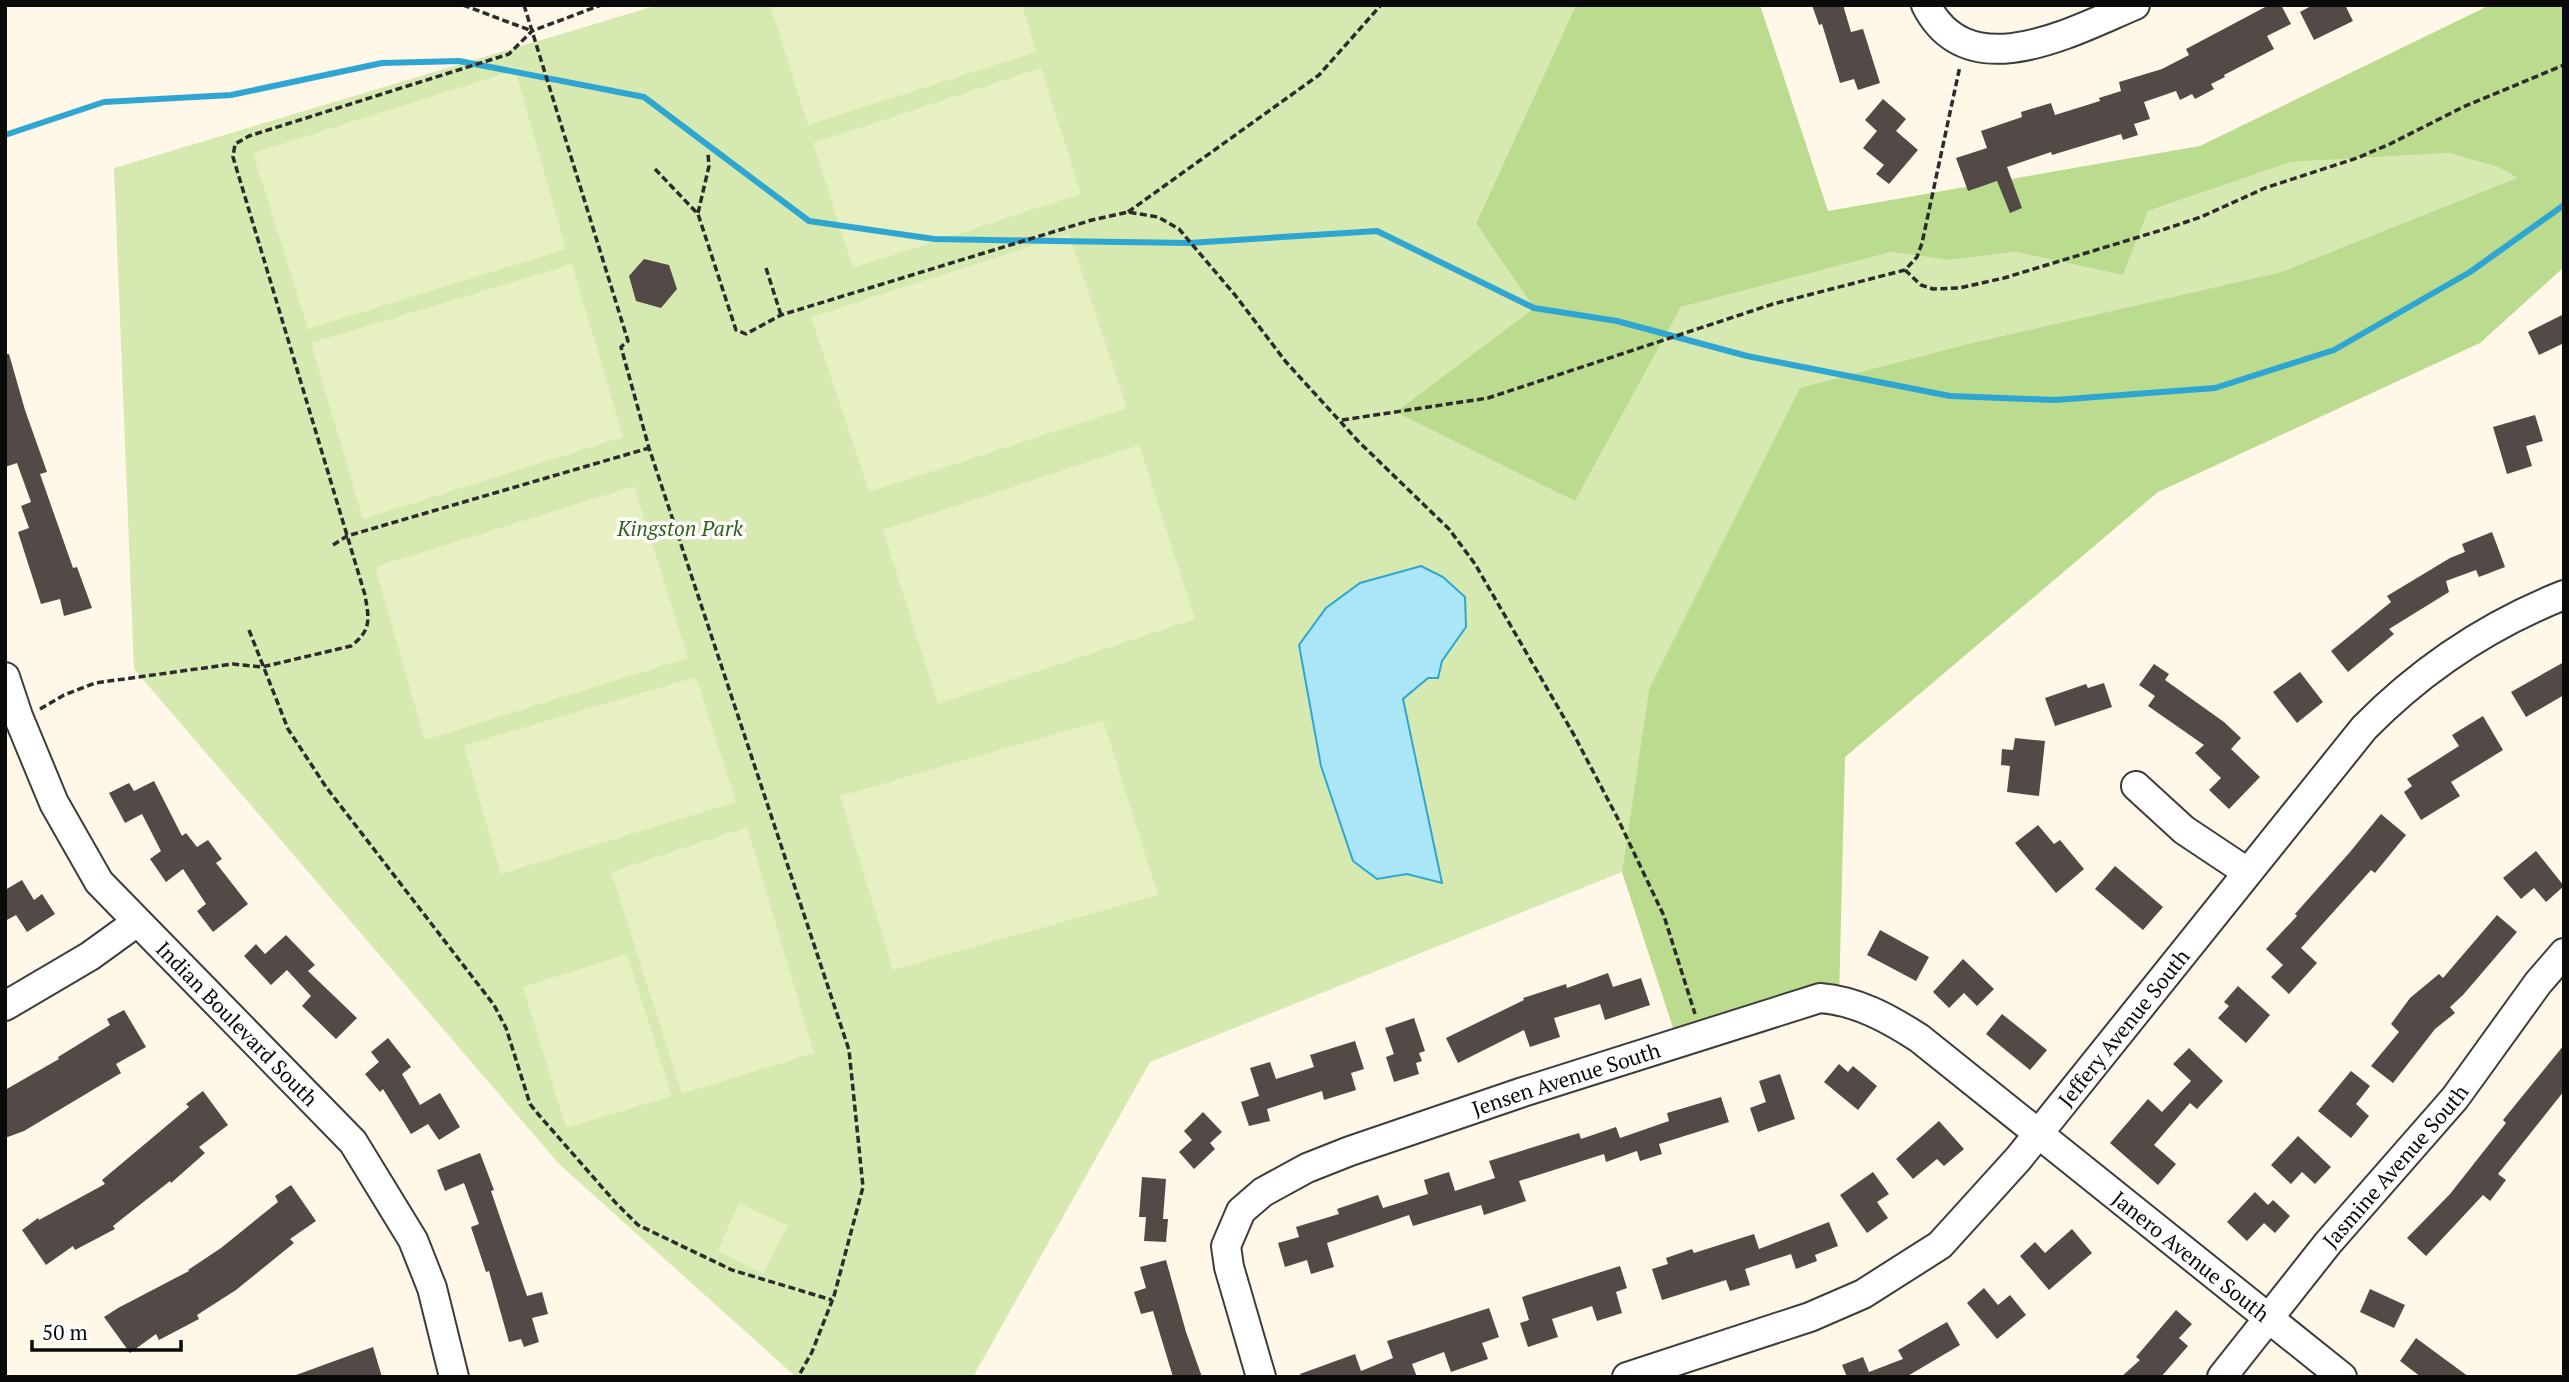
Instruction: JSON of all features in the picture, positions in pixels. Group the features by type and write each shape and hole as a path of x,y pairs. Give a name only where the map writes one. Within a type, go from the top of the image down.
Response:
{"street":[{"path":"1926,5 1949,33 1979,49 2018,49 2072,32 2135,5"},
{"name":"Jeffery Avenue South","path":"1627,1377 1810,1317 1863,1294 1940,1245 2039,1133 2364,728 2392,699 2445,658 2527,609 2564,595"},
{"name":"Indian Boulevard South","path":"6,681 54,803 99,883 353,1142 413,1240 432,1288 454,1377"},
{"path":"2136,786 2184,830 2247,872"},
{"path":"5,1006 90,956 137,922"},
{"name":"Jasmine Avenue South","path":"2222,1377 2328,1243 2455,1098 2538,983 2564,953"},
{"name":"Jensen Avenue South","path":"1261,1377 1229,1267 1226,1246 1241,1211 1263,1192 1307,1168 1350,1151 1523,1092 1820,998 1839,1000 1886,1017 1919,1038 2039,1133"},
{"name":"Janero Avenue South","path":"2039,1133 2342,1377"}],"path":[{"path":"463,5 532,31"},
{"path":"524,5 628,341 621,346 649,448 849,1050 863,1187 832,1300 812,1352 798,1377"},
{"path":"20,720 64,695 95,683 233,664 262,667 351,646 363,637 369,620 347,536 233,157 235,144 249,136 509,54 532,31 601,5"},
{"path":"1128,212 1320,75 1381,5"},
{"path":"1342,420 1488,398 1773,304 1905,270 1917,257 1922,243 1950,106 1966,44"},
{"path":"1905,270 1921,285 1933,289 1959,288 2004,278 2165,229 2201,217 2265,188 2357,158 2474,102 2564,65"},
{"path":"698,214 709,166 708,154"},
{"path":"655,169 698,214 736,330 746,334 781,315 1092,220 1128,212 1158,217 1179,229 1235,295 1286,362 1388,471 1449,529 1480,574 1574,735 1617,817 1664,916 1702,1036"},
{"path":"766,268 781,315"},
{"path":"332,545 347,536 649,448"},
{"path":"249,630 288,729 326,787 494,1005 506,1028 530,1104 615,1202 638,1225 732,1270 832,1300"}],"green space":[{"name":"Kingston Park","path":"658,5 1576,5 1476,222 1534,308 1397,412 1575,501 1681,307 1891,252 1949,260 2015,252 2123,275 2148,211 2291,162 2449,153 2498,167 2518,179 2281,272 1976,342 1649,689 1622,872 1150,1062 973,1377 796,1377 559,1164 134,669 114,168","holes":["1421,566 1466,627 1442,661 1438,678 1428,677 1403,699 1442,883 1407,874 1377,879"]},
{"path":"770,5 1022,5 1036,52 808,125"},
{"path":"1576,5 1760,5 1828,211 2200,146 2490,5 2564,5 2564,267 2480,343 2158,492 1845,757 1839,1000 1678,1043 1622,872 1649,689 1800,388 1976,342 2281,272 2517,178 2498,167 2449,153 2291,162 2148,211 2123,275 2015,252 1949,260 1891,252 1681,307 1575,501 1396,412 1534,308 1476,223"},
{"path":"1041,68 1081,194 853,268 813,143"},
{"path":"515,70 566,249 308,329 253,153"},
{"path":"1069,234 1127,408 869,492 811,317"},
{"path":"572,264 623,437 363,519 311,343"},
{"path":"1139,445 1195,619 938,704 883,530"},
{"path":"634,486 688,658 425,740 375,567"},
{"path":"696,677 736,802 501,874 464,745"},
{"path":"1103,720 1158,895 893,970 840,796"},
{"path":"747,827 814,1053 682,1094 611,872"},
{"path":"627,954 672,1096 566,1128 523,987"},
{"path":"739,1203 788,1226 763,1274 718,1251"}],"water":[{"path":"1421,566 1443,577 1465,597 1466,627 1442,661 1438,678 1428,678 1403,699 1442,883 1407,874 1377,879 1353,861 1321,766 1299,645 1326,608 1360,583"}],"building":[{"path":"1812,5 1843,5 1851,32 1863,29 1880,83 1858,90 1854,79 1840,83 1822,24 1819,25"},
{"path":"2269,5 2281,5 2291,24 2267,36 2274,49 2224,75 2225,77 2211,84 2214,89 2195,99 2192,94 2180,100 2176,91 2144,102 2150,119 2134,124 2138,135 2123,140 2121,134 2052,155 2051,152 2007,167 2022,208 2010,213 1997,181 1968,191 1956,158 1987,148 1981,131 2022,117 2021,112 2051,103 2055,115 2100,101 2099,98 2121,91 2119,82 2162,69 2189,55 2186,49"},
{"path":"2313,5 2345,5 2353,21 2314,40 2300,12"},
{"path":"1883,99 1906,119 1896,131 1918,150 1889,184 1876,174 1884,165 1863,148 1877,131 1865,120"},
{"path":"644,259 669,265 677,289 661,308 636,301 629,276"},
{"path":"2564,314 2564,343 2539,355 2528,332"},
{"path":"5,354 9,354 47,472 40,474 73,568 77,567 92,608 64,616 60,599 41,604 18,532 29,528 21,506 31,502 17,463 5,467"},
{"path":"2535,415 2543,441 2526,446 2532,466 2507,474 2493,427"},
{"path":"2492,532 2505,567 2479,577 2476,570 2446,581 2449,592 2389,629 2394,634 2348,672 2331,651 2391,602 2387,596 2450,558 2465,552 2462,544"},
{"path":"2564,662 2564,695 2526,717 2511,692"},
{"path":"2154,664 2169,674 2165,680 2224,722 2241,738 2231,749 2260,777 2229,809 2209,790 2221,778 2195,753 2204,745 2148,706 2155,696 2139,685"},
{"path":"2300,672 2323,702 2297,723 2273,692"},
{"path":"2104,683 2112,707 2055,726 2045,698 2086,684 2088,688"},
{"path":"2483,716 2503,750 2451,782 2460,796 2421,820 2404,792 2412,786 2407,779 2459,746 2452,735"},
{"path":"2015,738 2045,741 2039,796 2007,792 2010,766 2001,765 2002,749 2013,750"},
{"path":"154,781 182,836 186,833 197,847 208,840 222,859 216,863 248,904 213,932 197,911 206,904 183,869 166,882 150,859 161,851 142,814 125,823 109,793 129,783 134,791"},
{"path":"2381,814 2406,835 2375,873 2371,870 2301,948 2317,963 2289,994 2271,977 2283,965 2266,949 2297,916 2295,914"},
{"path":"2038,825 2054,844 2060,840 2084,869 2056,893 2015,843"},
{"path":"2536,851 2564,886 2546,902 2534,888 2521,899 2503,878"},
{"path":"2115,866 2163,907 2143,930 2095,889"},
{"path":"22,880 34,900 42,894 55,914 27,932 16,915 5,921 5,890"},
{"path":"2497,915 2517,932 2450,1007 2455,1013 2435,1029 2393,1083 2371,1066 2399,1032 2391,1024 2410,998 2439,974 2443,978"},
{"path":"1880,930 1929,957 1916,981 1867,955"},
{"path":"286,935 315,965 308,971 357,1018 336,1039 302,1006 311,996 287,970 271,985 244,956 256,944 265,954"},
{"path":"1963,959 1994,989 1977,1006 1964,993 1949,1008 1933,992"},
{"path":"1608,973 1613,987 1641,978 1650,1005 1605,1020 1600,1004 1554,1018 1560,1037 1530,1047 1524,1030 1458,1063 1446,1038 1524,1000 1523,998 1566,984 1567,988"},
{"path":"2238,986 2270,1015 2246,1043 2218,1018 2229,1006 2224,1002"},
{"path":"124,1010 146,1047 116,1064 121,1073 24,1131 5,1138 5,1090 110,1025 107,1019"},
{"path":"2002,1014 2047,1050 2030,1070 1986,1034"},
{"path":"1414,1018 1425,1051 1419,1053 1422,1061 1416,1063 1419,1074 1394,1082 1386,1057 1394,1054 1385,1028"},
{"path":"388,1038 411,1067 402,1074 420,1105 440,1093 460,1127 439,1140 428,1124 411,1134 383,1089 380,1092 365,1074 379,1062 371,1052"},
{"path":"1355,1041 1364,1069 1351,1073 1356,1090 1324,1100 1322,1091 1267,1109 1270,1121 1249,1126 1241,1102 1259,1096 1250,1068 1270,1062 1276,1079 1314,1067 1310,1055"},
{"path":"2564,1045 2564,1091 2498,1174 2506,1180 2490,1201 2483,1195 2426,1256 2407,1238 2450,1194 2506,1123 2503,1120"},
{"path":"2189,1048 2223,1081 2197,1109 2190,1103 2154,1145 2176,1164 2158,1185 2110,1143 2148,1099 2162,1112 2191,1081 2173,1064"},
{"path":"1839,1064 1848,1072 1853,1066 1877,1086 1858,1110 1824,1082"},
{"path":"2351,1071 2370,1086 2356,1104 2369,1116 2351,1138 2318,1111"},
{"path":"1780,1074 1795,1119 1758,1132 1750,1108 1766,1102 1759,1081"},
{"path":"203,1091 228,1125 199,1147 205,1153 171,1183 170,1181 113,1226 115,1229 75,1250 73,1246 46,1265 22,1230 38,1218 39,1220 105,1184 102,1180 189,1107 186,1104"},
{"path":"1721,1097 1729,1122 1659,1144 1662,1154 1640,1161 1637,1151 1606,1162 1604,1154 1519,1181 1526,1201 1484,1215 1481,1205 1413,1226 1409,1215 1327,1243 1334,1267 1311,1274 1307,1260 1285,1267 1278,1243 1299,1237 1296,1227 1339,1214 1337,1209 1378,1195 1383,1208 1428,1194 1424,1180 1449,1172 1455,1191 1495,1178 1489,1161 1579,1133 1581,1139 1616,1127 1620,1138 1669,1121 1667,1113"},
{"path":"1203,1112 1222,1132 1210,1143 1215,1149 1194,1169 1179,1152 1192,1140 1184,1131"},
{"path":"1939,1121 1964,1149 1944,1166 1937,1159 1913,1179 1896,1159"},
{"path":"2298,1136 2331,1167 2315,1184 2302,1172 2291,1184 2271,1165"},
{"path":"480,1153 527,1296 542,1292 548,1314 532,1318 539,1342 524,1347 521,1339 509,1342 489,1271 486,1272 471,1227 479,1224 464,1183 445,1191 437,1170"},
{"path":"1873,1172 1889,1194 1877,1202 1888,1218 1867,1233 1840,1195"},
{"path":"1142,1177 1166,1179 1163,1219 1168,1219 1166,1242 1144,1241 1146,1217 1139,1217"},
{"path":"291,1185 316,1221 290,1239 294,1243 236,1290 197,1315 199,1319 159,1340 156,1334 130,1353 104,1317 189,1271 278,1202 275,1196"},
{"path":"2255,1192 2268,1205 2273,1200 2290,1216 2275,1233 2264,1223 2247,1241 2227,1222"},
{"path":"1829,1222 1838,1246 1815,1255 1817,1261 1796,1269 1791,1254 1745,1269 1750,1285 1730,1291 1726,1280 1662,1300 1652,1269 1668,1264 1666,1258 1692,1249 1694,1253 1754,1234 1759,1249"},
{"path":"2072,1229 2092,1253 2049,1290 2020,1256 2035,1242 2045,1253"},
{"path":"1166,1260 1202,1377 1173,1377 1153,1311 1141,1314 1134,1292 1146,1288 1140,1267"},
{"path":"1620,1266 1627,1288 1616,1292 1622,1313 1597,1321 1592,1306 1552,1319 1558,1337 1528,1347 1520,1323 1529,1320 1522,1297"},
{"path":"1984,1288 1998,1305 2010,1295 2026,1315 1997,1339 1967,1303"},
{"path":"2370,1289 2405,1305 2394,1328 2360,1312"},
{"path":"1489,1308 1499,1337 1482,1343 1488,1359 1451,1372 1444,1352 1412,1364 1417,1377 1301,1377 1300,1374 1355,1354 1361,1371 1393,1358 1387,1341"},
{"path":"2176,1310 2192,1324 2179,1338 2188,1346 2161,1377 2121,1377 2140,1360 2136,1357"},
{"path":"1947,1322 1960,1345 1906,1377 1847,1377 1842,1365 1863,1357 1869,1372 1903,1359 1898,1350"},
{"path":"2416,1338 2469,1377 2421,1377 2400,1361"},
{"path":"373,1347 382,1377 296,1375"}],"waterway":[{"path":"5,135 104,102 231,95 382,63 459,61 644,97 809,221 934,239 1189,243 1377,231 1534,308 1617,321 1747,356 1950,396 2055,400 2215,388 2334,350 2470,272 2564,205"}]}
